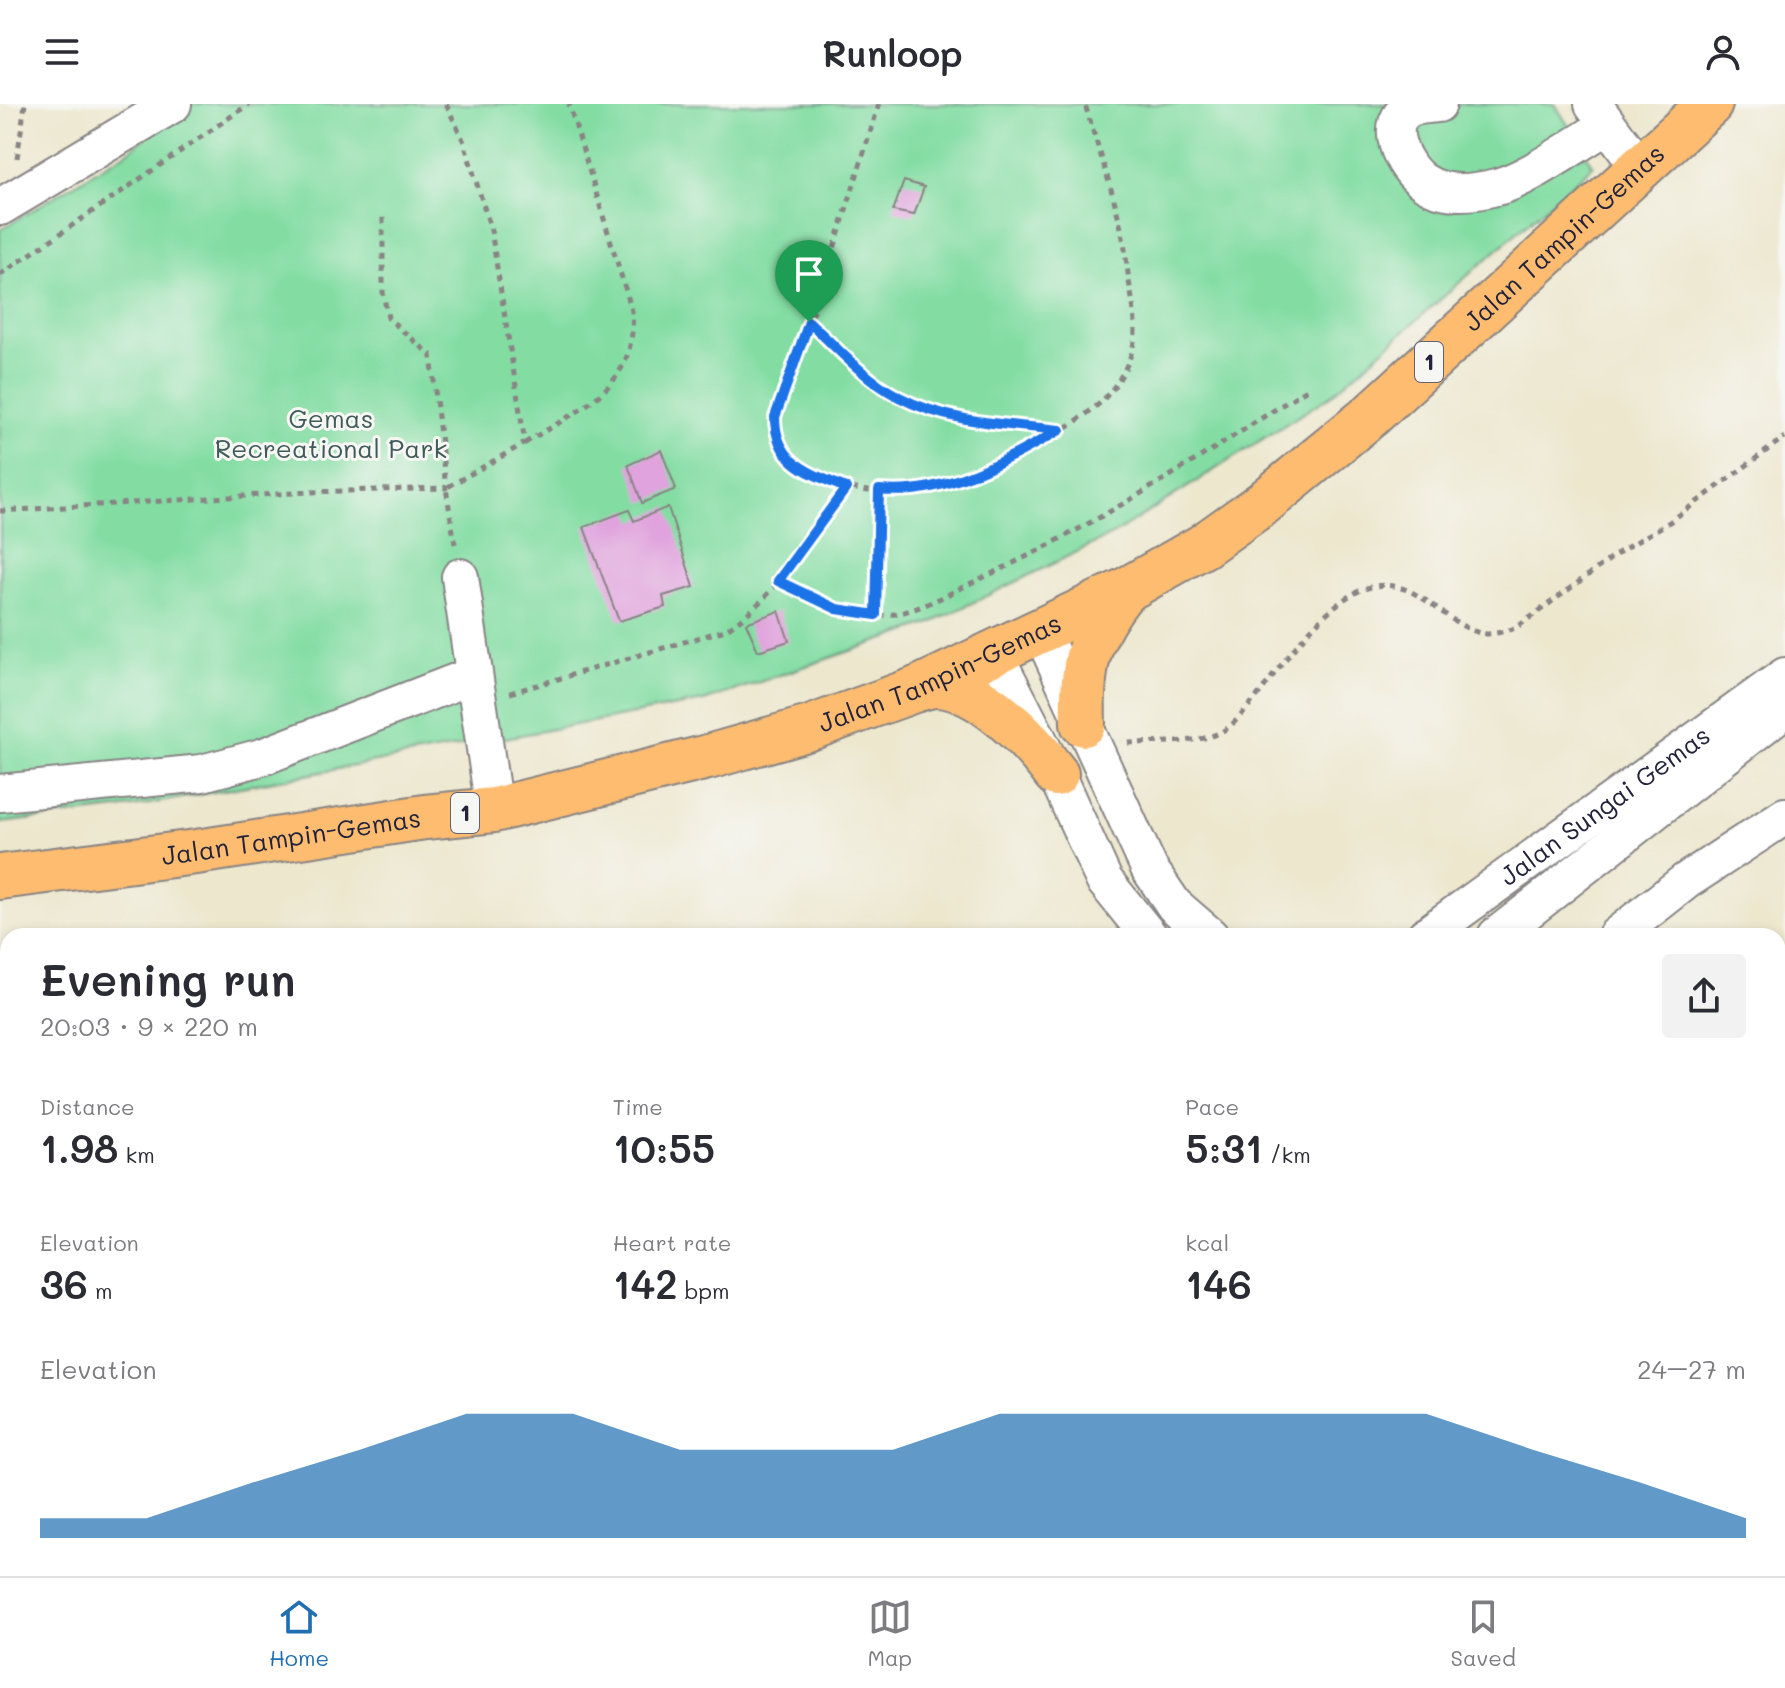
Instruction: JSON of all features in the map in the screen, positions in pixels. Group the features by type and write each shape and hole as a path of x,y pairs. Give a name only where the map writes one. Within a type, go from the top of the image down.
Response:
{"highway":[{"name":"Jalan Tampin-Gemas","path":"0,877 494,810 708,757 810,728 917,689 1124,591 1203,546 1238,521 1360,424 1710,104"},
{"path":"1088,735 1082,696 1085,667 1102,618 1124,591"},
{"path":"917,689 935,685 962,692 984,704 1030,740 1056,774"}],"street":[{"path":"0,207 173,104"},
{"path":"1438,104 1411,107 1396,129 1396,143 1407,165 1424,183 1454,191 1490,188 1514,181 1601,115 1641,169"},
{"path":"460,577 494,810"},
{"path":"1041,631 1159,885 1174,905 1201,928"},
{"path":"994,653 1056,774 1104,880 1143,928"},
{"name":"Jalan Sungai Gemas","path":"1436,928 1785,676"},
{"path":"0,793 202,773 476,689"},
{"name":"Jalan Sungai Gemas","path":"1506,928 1785,709"},
{"path":"1626,928 1686,881 1785,816"}],"path":[{"path":"0,275 249,104"},
{"path":"446,104 464,142 491,230 525,443"},
{"path":"0,511 309,492 446,488 599,398 614,382 634,335 632,311 569,104"},
{"path":"879,104 775,417 775,433 782,449 797,465 846,488 913,491 981,471 1060,430 1097,407 1119,379 1134,342 1135,320 1122,232 1085,104"},
{"path":"383,216 383,293 388,318 431,355 460,577"},
{"path":"809,322 861,370 898,397 950,417 1060,430"},
{"path":"778,581 837,609 876,615 910,611 1048,548 1151,489 1310,387"},
{"path":"1088,735 1204,738 1216,735 1236,721 1322,618 1345,599 1369,587 1408,589 1481,634 1496,634 1516,628 1621,551 1671,521 1785,437"},
{"path":"476,689 725,630 749,614 778,581 846,488"},
{"path":"876,615 879,490"}],"green space":[{"name":"Gemas Recreational Park","path":"190,104 1555,104 1593,166 1330,396 1114,534 929,624 704,701 133,807 0,823 0,230 130,150"}],"building":[{"path":"904,181 924,187 914,215 893,211"},
{"path":"661,450 676,489 642,503 628,465"},
{"path":"668,507 694,587 663,596 665,607 619,621 584,527 629,510 634,521"},
{"path":"779,611 789,641 758,651 746,623"}],"route":[{"path":"809,322 872,380 898,397 950,417 1060,430 981,471 945,483 913,491 879,490 876,615 837,609 778,581 846,488 797,465 782,449 775,433 775,417 809,322"}]}
